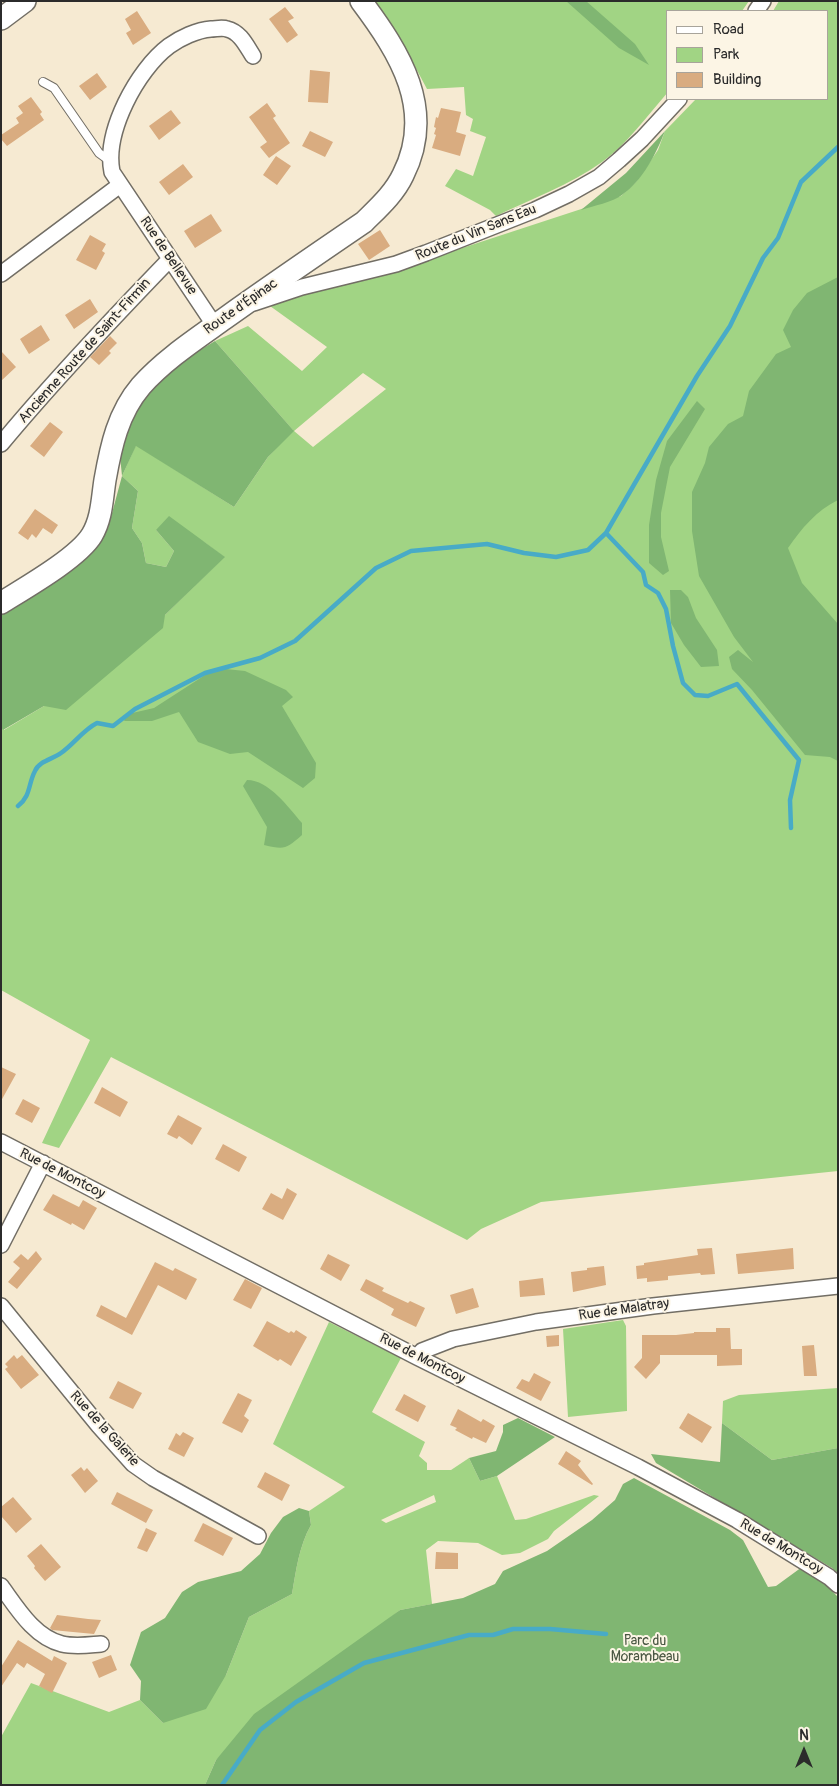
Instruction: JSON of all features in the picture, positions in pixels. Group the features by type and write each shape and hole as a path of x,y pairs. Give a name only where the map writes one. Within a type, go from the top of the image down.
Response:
{"main road":[{"path":"1,19 25,1"},
{"name":"Route d'Épinac","path":"1,603 52,570 76,552 91,536 98,522 118,424 128,404 142,386 157,371 240,307 364,222 386,200 403,176 412,151 416,129 408,78 378,26 360,1"}],"street":[{"name":"Rue de Bellevue","path":"215,326 120,186 112,172 110,161 111,145 119,120 133,90 153,61 170,45 200,30 226,28 242,37 253,56"},
{"name":"Route du Vin Sans Eau","path":"240,307 302,287 396,264 426,254 552,202 599,177 642,139 678,100"},
{"path":"1,274 120,186"},
{"name":"Ancienne Route de Saint-Firmin","path":"1,444 100,331 170,259"},
{"name":"Rue de Montcoy","path":"1,1142 417,1357 633,1465 728,1516 830,1577 838,1585"},
{"path":"1,1245 42,1163"},
{"name":"Rue de Malatray","path":"417,1357 422,1351 453,1339 536,1322 653,1306 838,1286"},
{"name":"Rue de la Galerie","path":"1,1306 99,1426 133,1464 153,1478 258,1536"},
{"path":"1,1586 33,1627 50,1640 71,1645 101,1644"}],"lane":[{"path":"43,82 54,88 99,153 110,161"}],"green space":[{"path":"371,1 749,1 743,10 666,10 666,94 628,138 602,162 564,185 496,216 490,210 445,186 456,169 473,176 486,137 470,131 473,119 466,115 464,87 427,89 404,46"},
{"path":"566,1 586,1 635,44 649,65 619,48"},
{"path":"779,1 838,1 838,1171 541,1202 481,1229 467,1240 111,1057 59,1148 42,1143 90,1040 1,990 1,727 4,730 44,706 165,615 224,557 204,542 156,530 174,551 166,567 146,563 142,543 132,528 138,491 122,476 136,445 234,507 268,457 293,430 215,341 248,326 302,371 327,347 270,306 389,272 621,196 636,182 658,150 665,131 695,100 829,100 829,10 774,10","holes":["363,373 386,389 313,447 294,431"]},
{"path":"665,131 648,166 630,189 613,200 581,210 626,173"},
{"path":"838,277 838,500 823,509 810,521 788,548 802,583 838,624 838,761 830,757 805,755 752,690 732,669 729,657 738,650 753,662 734,637 699,576 692,531 692,492 705,463 709,447 728,424 743,416 749,391 776,354 791,347 783,330 793,310 807,293"},
{"path":"215,341 294,431 268,457 234,507 136,446 122,476 120,456 127,424 148,391 185,359"},
{"path":"697,401 705,409 670,467 661,513 661,537 669,571 663,575 649,563 649,525 656,480 667,441"},
{"path":"122,476 138,491 132,528 142,543 146,563 166,567 174,551 156,530 169,516 225,557 165,615 163,628 66,710 44,706 3,730 1,727 1,613 85,560 108,528"},
{"path":"670,590 681,590 688,597 696,618 717,650 719,666 701,667 684,645 671,623"},
{"path":"216,668 245,671 286,690 293,697 282,706 316,763 315,778 303,788 248,752 230,754 198,742 179,712 152,721 124,721 128,714 154,708"},
{"path":"247,780 263,784 284,802 302,823 302,835 285,847 277,848 264,845 267,827 243,786"},
{"path":"623,1320 626,1326 627,1411 568,1417 563,1329"},
{"path":"329,1322 401,1358 372,1412 425,1442 419,1456 427,1463 427,1470 451,1470 469,1458 480,1481 497,1476 515,1520 526,1519 594,1495 599,1496 554,1531 548,1539 520,1553 502,1555 478,1543 438,1541 426,1550 432,1604 400,1610 216,1760 205,1785 1,1785 1,1737 31,1683 109,1712 140,1700 163,1723 226,1675 249,1617 292,1594 301,1550 311,1525 309,1511 345,1487 273,1444","holes":["434,1495 436,1502 386,1523 381,1520"]},
{"path":"838,1388 838,1448 772,1460 722,1423 723,1401 739,1395"},
{"path":"518,1418 555,1437 497,1476 480,1481 469,1458 496,1451 503,1432 503,1425"},
{"path":"722,1423 772,1460 838,1448 838,1573 656,1463 651,1454 720,1462"},
{"name":"Parc du Morambeau","path":"634,1478 730,1530 743,1540 768,1587 776,1586 802,1567 825,1584 838,1597 838,1785 205,1785 216,1760 254,1714 400,1610 463,1598 495,1584 503,1571 547,1551 592,1520 615,1500 623,1484"},
{"path":"299,1508 309,1511 311,1525 301,1550 292,1594 249,1617 226,1675 206,1709 163,1723 140,1700 141,1681 130,1665 141,1632 165,1618 182,1592 198,1582 241,1571 260,1554 271,1533 283,1517"}],"building":[{"path":"285,7 294,18 288,21 298,35 287,43 269,19"},
{"path":"137,11 151,33 133,45 126,33 131,30 125,19"},
{"path":"310,70 330,72 328,103 308,102"},
{"path":"97,73 107,87 90,100 79,86"},
{"path":"31,97 42,112 40,114 44,120 7,146 1,139 1,135 19,123 16,118 23,113 18,106"},
{"path":"267,103 276,116 273,118 290,143 269,158 260,147 267,142 249,117"},
{"path":"441,108 461,112 456,132 466,135 460,156 432,148 436,135 434,134 436,128 434,127 436,117 438,118"},
{"path":"171,110 181,123 159,140 149,126"},
{"path":"310,131 333,142 325,157 302,146"},
{"path":"276,156 291,166 277,185 263,175"},
{"path":"183,164 193,177 169,195 159,182"},
{"path":"211,214 222,231 195,248 184,231"},
{"path":"380,230 390,246 369,260 358,244"},
{"path":"90,235 106,244 102,251 105,253 96,270 76,260"},
{"path":"90,299 98,312 74,329 65,315"},
{"path":"41,325 50,340 29,354 20,339"},
{"path":"110,336 117,343 109,351 111,353 99,365 90,357"},
{"path":"1,351 16,367 1,381"},
{"path":"50,422 63,432 44,457 30,446"},
{"path":"35,509 58,525 52,534 43,528 36,538 32,534 28,540 18,533"},
{"path":"1,1067 16,1074 1,1101"},
{"path":"102,1087 128,1102 120,1117 94,1103"},
{"path":"23,1099 40,1108 32,1123 15,1114"},
{"path":"178,1115 202,1128 192,1145 179,1136 177,1139 167,1134"},
{"path":"223,1144 247,1157 239,1172 215,1159"},
{"path":"287,1188 297,1194 283,1220 262,1209 271,1193 282,1199"},
{"path":"53,1194 79,1207 83,1200 97,1208 84,1230 43,1210"},
{"path":"712,1248 715,1274 701,1275 700,1273 668,1276 668,1280 647,1282 647,1278 637,1279 636,1266 644,1265 644,1263 698,1255 697,1249"},
{"path":"793,1248 794,1269 738,1274 736,1254"},
{"path":"36,1251 42,1259 17,1289 8,1282 20,1268 13,1262 21,1254 28,1260"},
{"path":"328,1254 350,1265 341,1281 320,1269"},
{"path":"155,1262 173,1271 175,1268 197,1279 186,1300 158,1285 132,1335 96,1316 101,1305 126,1318"},
{"path":"604,1266 606,1285 573,1292 571,1272"},
{"path":"543,1278 545,1295 520,1297 519,1281"},
{"path":"245,1279 262,1288 251,1309 233,1300"},
{"path":"366,1279 384,1288 382,1291 408,1303 410,1301 425,1308 416,1327 391,1315 394,1309 360,1290"},
{"path":"473,1288 479,1307 456,1314 450,1295"},
{"path":"267,1321 289,1333 291,1331 294,1333 296,1330 307,1337 291,1366 280,1359 278,1361 253,1346"},
{"path":"716,1328 730,1328 731,1349 742,1349 742,1365 717,1366 717,1355 660,1355 660,1363 646,1379 634,1367 642,1358 642,1335 716,1332"},
{"path":"559,1335 559,1346 547,1347 546,1336"},
{"path":"814,1345 817,1376 804,1376 802,1346"},
{"path":"14,1355 17,1359 22,1355 39,1375 21,1389 5,1369 8,1367 5,1364"},
{"path":"534,1373 551,1382 541,1401 516,1388 522,1379 529,1382"},
{"path":"118,1381 142,1393 133,1409 109,1398"},
{"path":"238,1393 252,1400 244,1416 249,1420 242,1433 222,1423"},
{"path":"404,1394 426,1406 418,1422 395,1410"},
{"path":"458,1409 481,1422 483,1419 495,1426 486,1443 473,1437 472,1439 455,1430 457,1428 450,1425"},
{"path":"688,1413 712,1427 702,1443 679,1428"},
{"path":"183,1432 194,1438 184,1457 168,1449 176,1433 180,1436"},
{"path":"566,1451 581,1461 578,1465 592,1485 558,1464"},
{"path":"81,1467 84,1471 87,1468 98,1481 85,1493 71,1475"},
{"path":"265,1472 290,1485 282,1501 257,1487"},
{"path":"117,1492 153,1510 146,1523 111,1504"},
{"path":"13,1497 32,1519 16,1533 1,1516 1,1507"},
{"path":"203,1523 233,1538 223,1556 194,1541"},
{"path":"146,1528 157,1533 147,1552 137,1548"},
{"path":"41,1544 61,1567 45,1581 27,1556"},
{"path":"436,1552 458,1553 458,1569 435,1569"},
{"path":"57,1615 101,1620 94,1634 52,1630 50,1628"},
{"path":"18,1640 52,1661 54,1656 67,1663 52,1693 39,1686 45,1674 27,1663 24,1668 17,1663 1,1687 1,1667"},
{"path":"111,1655 117,1670 99,1678 92,1662"}],"waterway":[{"path":"18,806 25,798 37,768 43,762 61,753 92,726 97,723 113,726 135,709 205,673 260,658 295,641 376,568 411,551 487,544 524,553 556,557 588,550 606,533 697,376 730,326 763,258 778,238 801,182 838,147"},
{"path":"606,533 643,572 646,585 658,593 666,609 683,683 695,695 708,696 737,684 799,760 790,800 791,828"},
{"path":"222,1785 260,1730 296,1702 364,1663 469,1635 493,1635 513,1629 550,1629 606,1634"}]}
